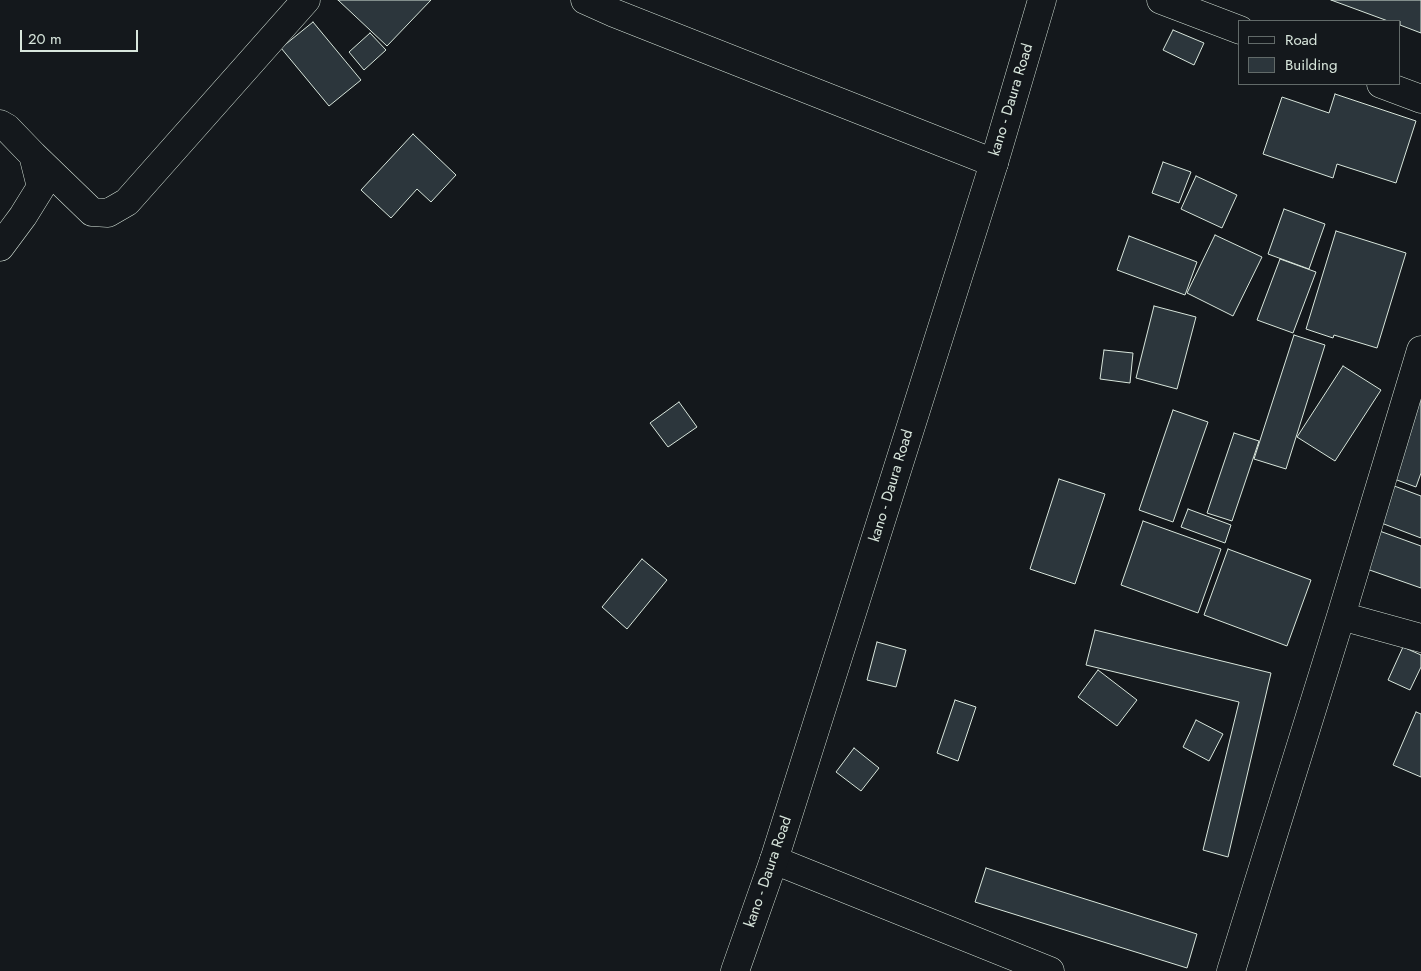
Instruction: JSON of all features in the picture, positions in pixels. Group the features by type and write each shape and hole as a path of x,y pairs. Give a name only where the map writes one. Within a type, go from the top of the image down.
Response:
{"main road":[{"path":"0,124 7,128 92,212 108,213 127,202 306,0"},
{"path":"586,0 617,6 994,163"},
{"name":"kano - Daura Road","path":"735,971 774,860 994,163 1042,0"},
{"path":"1161,0 1238,29"},
{"path":"1384,85 1421,99"},
{"path":"0,247 41,187 33,155"},
{"path":"1231,971 1418,367"},
{"path":"1341,616 1421,638"},
{"path":"774,860 1050,971"}],"building":[{"path":"338,0 431,0 387,46"},
{"path":"1331,0 1421,0 1421,33 1401,25 1401,20 1385,20"},
{"path":"313,22 361,80 329,106 281,48"},
{"path":"1173,30 1204,43 1194,65 1163,50"},
{"path":"370,33 386,50 364,70 349,52"},
{"path":"1335,94 1416,121 1396,183 1337,164 1333,178 1263,154 1282,97 1329,113"},
{"path":"413,134 456,175 431,202 417,189 391,218 361,190"},
{"path":"1163,162 1191,172 1179,203 1152,193"},
{"path":"1196,176 1237,195 1222,228 1181,209"},
{"path":"1284,209 1325,224 1309,269 1268,254"},
{"path":"1336,231 1406,253 1377,348 1334,335 1333,338 1306,329"},
{"path":"1215,235 1262,257 1233,316 1187,293"},
{"path":"1129,236 1197,262 1185,295 1117,270"},
{"path":"1280,259 1316,272 1293,333 1257,320"},
{"path":"1154,306 1196,317 1177,389 1136,378"},
{"path":"1294,335 1325,345 1286,469 1254,459"},
{"path":"1104,350 1133,353 1130,383 1100,379"},
{"path":"1343,366 1381,390 1335,461 1297,437"},
{"path":"1421,394 1421,473 1416,487 1386,476"},
{"path":"679,402 697,427 668,447 650,423"},
{"path":"1173,410 1208,422 1173,522 1139,510"},
{"path":"1234,433 1259,441 1232,521 1207,513"},
{"path":"1059,479 1105,494 1075,584 1030,569"},
{"path":"1389,484 1421,496 1421,538 1376,521"},
{"path":"1188,509 1231,525 1225,543 1181,527"},
{"path":"1143,521 1221,549 1198,613 1121,585"},
{"path":"1374,529 1421,546 1421,588 1361,567"},
{"path":"1228,549 1311,580 1287,646 1204,615"},
{"path":"642,559 667,580 627,629 602,607"},
{"path":"1095,630 1271,673 1228,857 1203,850 1239,702 1086,665"},
{"path":"877,642 906,650 896,687 867,680"},
{"path":"1403,647 1421,655 1421,667 1410,690 1388,680"},
{"path":"1098,670 1137,700 1117,726 1078,697"},
{"path":"955,700 976,707 958,761 937,753"},
{"path":"1416,712 1421,714 1421,777 1393,765"},
{"path":"1196,720 1223,734 1209,761 1183,747"},
{"path":"854,748 879,768 861,791 836,772"},
{"path":"986,868 1197,934 1187,968 975,902"}]}
